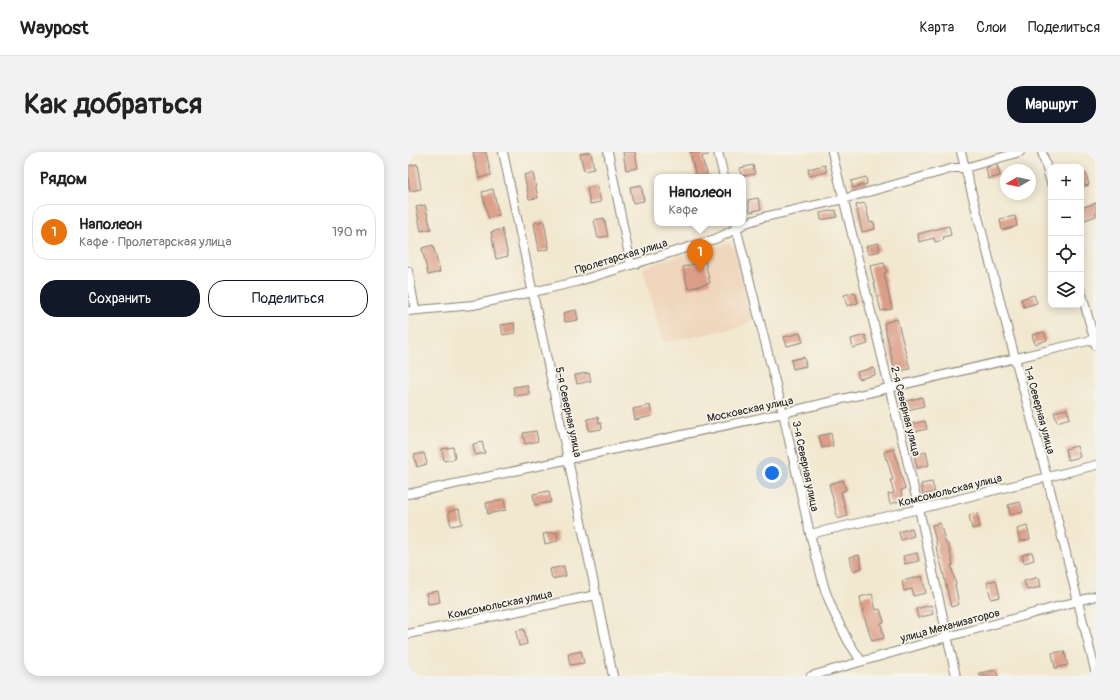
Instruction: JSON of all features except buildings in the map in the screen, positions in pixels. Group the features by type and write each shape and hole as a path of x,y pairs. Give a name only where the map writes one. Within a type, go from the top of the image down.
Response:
{"street":[{"name":"5-я Северная улица","path":"503,152 613,676"},
{"path":"608,152 631,265"},
{"path":"718,152 723,174"},
{"name":"2-я Северная улица","path":"832,152 919,509 956,676"},
{"name":"1-я Северная улица","path":"961,152 1047,477 1096,674"},
{"name":"Пролетарская улица","path":"746,223 764,217 843,199 954,168 965,168 1020,152"},
{"path":"1042,152 1048,173"},
{"name":"Пролетарская улица","path":"412,311 473,305 576,282 715,239 726,234 735,226"},
{"name":"3-я Северная улица","path":"736,226 783,413 810,534 825,590 848,641 860,661"},
{"path":"408,271 412,311"},
{"path":"1084,303 1095,342"},
{"name":"Московская улица","path":"408,494 783,413 1015,358 1095,342"},
{"name":"Комсомольская улица","path":"810,534 919,509 1096,465"},
{"name":"Комсомольская улица","path":"408,634 596,595"},
{"name":"улица Механизаторов","path":"811,676 839,672 860,661 1096,596"}],"shaded area":[{"path":"729,243 735,248 752,320 740,327 663,343 643,268 665,260"}],"waterway":[{"path":"1087,606 1096,603"}],"place":[{"name":"Наполеон","path":"700,272"}]}
